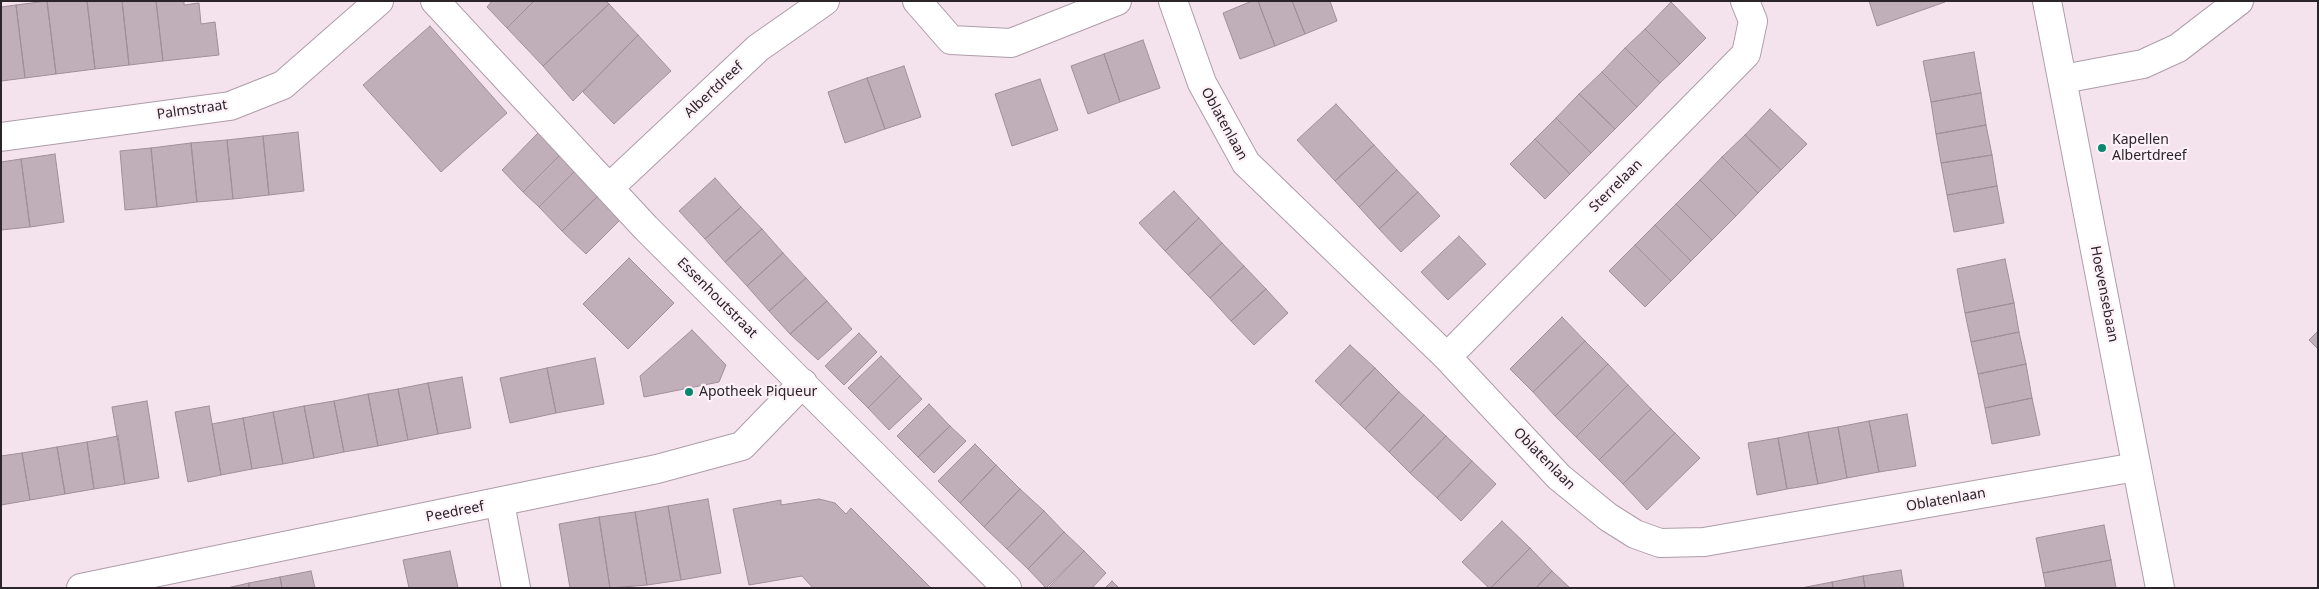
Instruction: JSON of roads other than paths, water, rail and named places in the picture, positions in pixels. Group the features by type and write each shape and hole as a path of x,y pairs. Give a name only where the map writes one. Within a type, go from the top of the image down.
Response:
{"street":[{"name":"Palmstraat","path":"1,137 230,106 283,85 379,1"},
{"name":"Essenhoutstraat","path":"435,1 610,187 646,228 1007,588"},
{"name":"Albertdreef","path":"610,187 758,48 825,1"},
{"path":"917,1 951,40 1011,43 1117,1"},
{"name":"Oblatenlaan","path":"1173,1 1202,83 1246,163 1447,357 1559,477 1634,534 1660,543 1704,542 2136,467"},
{"name":"Sterrelaan","path":"1447,357 1746,54 1752,21 1745,1"},
{"name":"Hoevensebaan","path":"2047,1 2160,588"},
{"path":"2063,78 2143,64 2178,48 2239,1"},
{"name":"Peedreef","path":"81,588 500,503 657,469 742,446 803,383"},
{"path":"500,503 516,588"}],"place":[{"name":"Kapellen Albertdreef","path":"2102,148"},
{"name":"Apotheek Piqueur","path":"689,392"}]}
